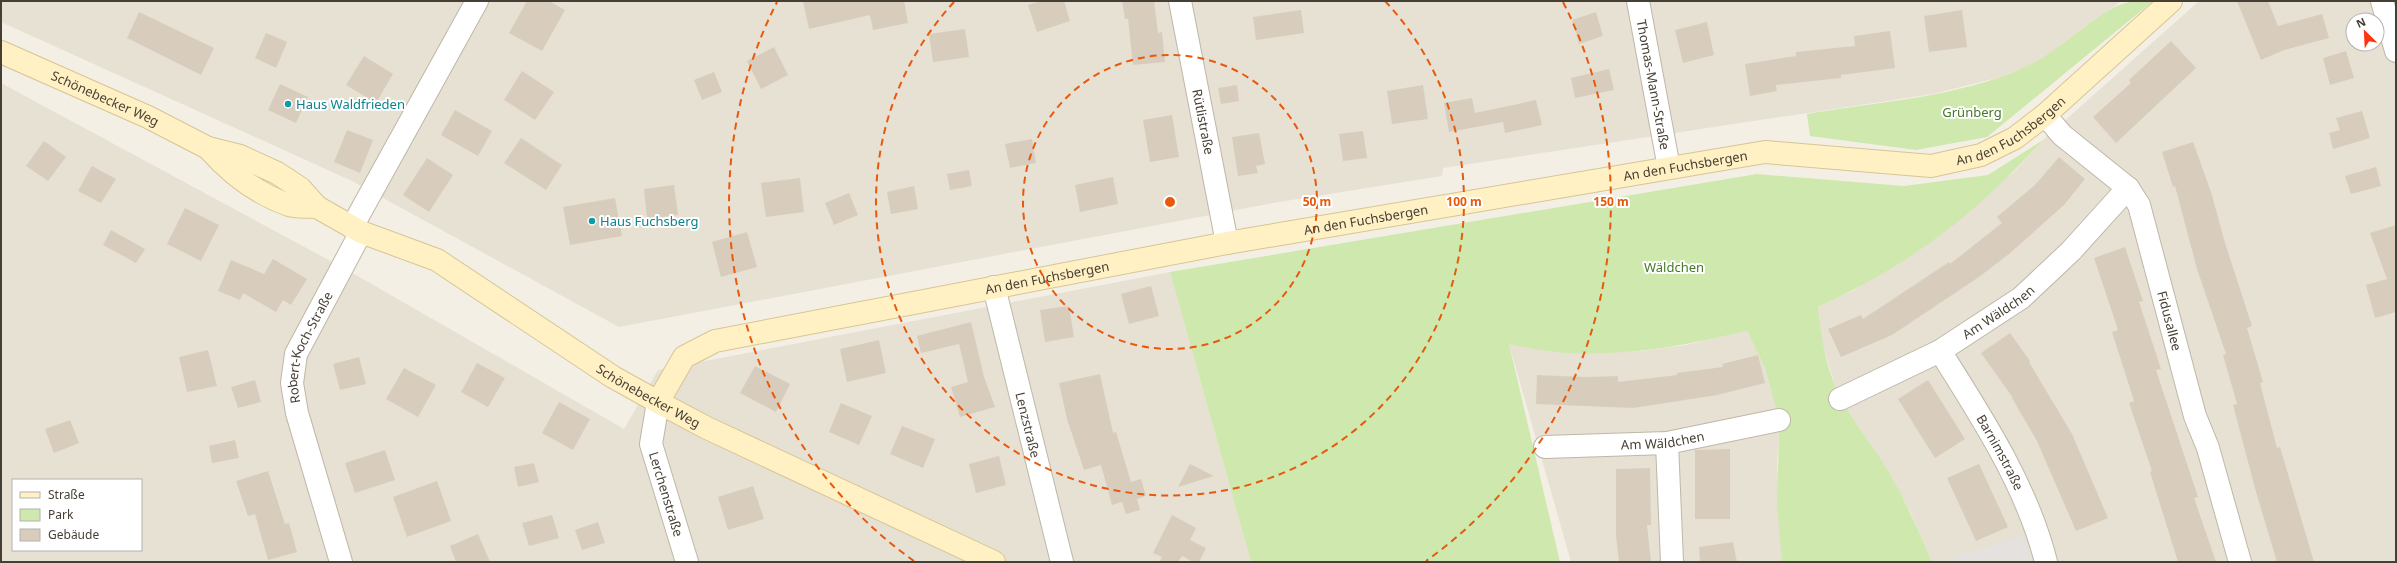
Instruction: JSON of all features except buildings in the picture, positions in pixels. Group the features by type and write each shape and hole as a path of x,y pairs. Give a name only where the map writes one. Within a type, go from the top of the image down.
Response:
{"street":[{"name":"Robert-Koch-Straße","path":"341,562 297,413 292,383 296,354 357,229 477,1"},
{"name":"Rütlistraße","path":"1180,1 1227,243"},
{"name":"Thomas-Mann-Straße","path":"1638,1 1669,168"},
{"name":"An den Fuchsbergen","path":"658,402 684,357 715,341 1227,243 1765,152 1931,166 1981,155 2015,138 2045,115 2171,1"},
{"path":"2382,1 2396,51"},
{"name":"Schönebecker Weg","path":"1,52 148,117 208,148 226,168 255,189 290,206 317,207 357,229 437,260 613,377 658,402 707,428 994,562"},
{"name":"Fidusallee","path":"2045,115 2062,135 2128,188 2139,205 2195,416 2208,448 2240,562"},
{"name":"Am Wäldchen","path":"1840,399 1940,351 2021,298 2071,251 2128,188"},
{"name":"Lenzstraße","path":"994,287 1062,562"},
{"name":"Barnimstraße","path":"1940,351 1976,407 2011,473 2026,505 2046,562"},
{"name":"Lerchenstraße","path":"658,402 651,444 687,562"},
{"name":"Am Wäldchen","path":"1544,447 1667,443 1779,420"},
{"path":"1667,443 1672,562"}],"shaded area":[{"path":"1,1 2121,1 2061,47 2024,68 1997,78 1933,94 1443,168 1442,176 1273,203 619,327 352,181 1,22"},
{"path":"2199,1 2396,1 2396,562 1932,562 1911,513 1885,466 1849,414 1836,389 1822,342 1818,307 1856,289 2013,173 2043,140"},
{"path":"1,83 349,271 624,429 658,370 1170,272 1251,562 1,562"},
{"path":"1747,331 1765,368 1776,409 1779,437 1777,463 1782,562 1571,562 1509,344 1553,352 1597,353 1642,351 1686,345"},
{"path":"2023,536 2031,562 1954,562 1953,557"}],"green space":[{"name":"Grünberg","path":"2134,1 2153,1 1987,137 1916,150 1810,136 1807,114 1945,92 1998,78 2036,62 2100,16 2122,4"},
{"name":"Wäldchen","path":"2043,140 1992,192 1940,236 1883,273 1852,291 1818,307 1822,339 1829,370 1837,390 1853,419 1884,464 1898,488 1932,562 1782,562 1777,504 1779,437 1776,409 1765,368 1747,331 1675,346 1627,352 1554,352 1509,344 1560,562 1251,562 1170,272 1757,174 1904,186 1988,175"}],"place":[{"name":"Haus Waldfrieden","path":"288,104"},
{"name":"Haus Fuchsberg","path":"592,221"}]}
